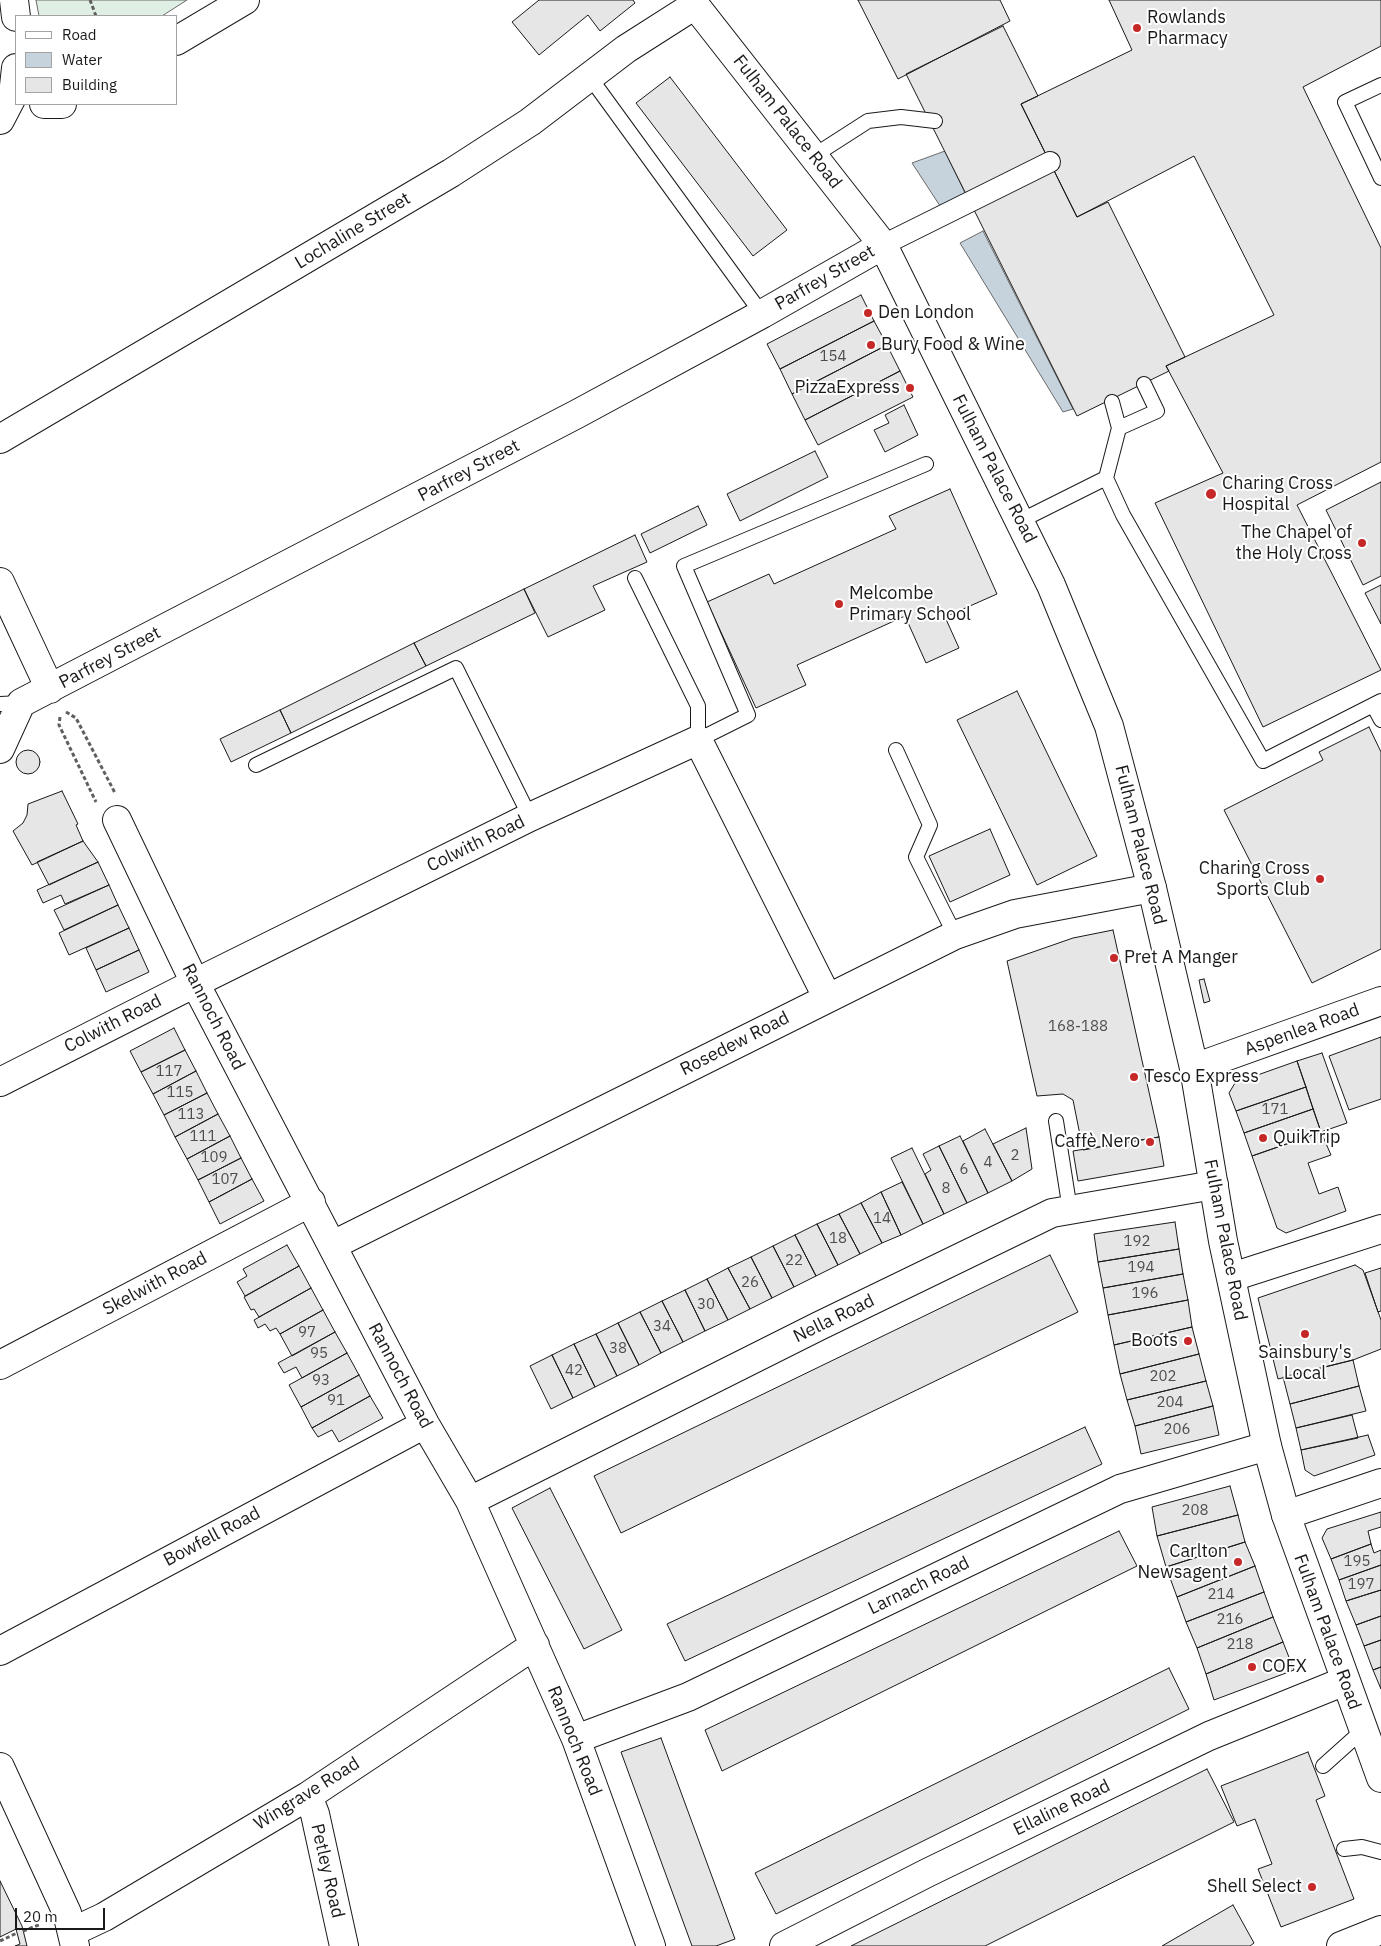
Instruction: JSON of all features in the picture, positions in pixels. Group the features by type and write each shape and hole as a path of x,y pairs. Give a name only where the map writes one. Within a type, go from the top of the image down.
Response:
{"street":[{"path":"14,0 16,15"},
{"path":"178,40 245,0"},
{"name":"Lochaline Street","path":"0,439 451,173 530,122 589,76 693,3"},
{"name":"Fulham Palace Road","path":"693,3 883,245 1052,585 1109,726 1152,888 1194,1068 1214,1185 1267,1446 1286,1515 1345,1681 1371,1743 1381,1778"},
{"path":"0,120 15,86"},
{"path":"883,245 1050,162"},
{"name":"Parfrey Street","path":"11,704 50,690 577,414 762,314 883,245"},
{"path":"0,582 50,690"},
{"path":"0,749 11,704"},
{"path":"698,740 827,997"},
{"name":"Colwith Road","path":"0,1082 530,817 698,740"},
{"name":"Rannoch Road","path":"117,820 195,983 311,1202 425,1424 470,1501 576,1739 651,1946"},
{"name":"Rosedew Road","path":"333,1245 827,997 955,935 1015,914 1152,888"},
{"name":"Aspenlea Road","path":"1194,1068 1381,1001"},
{"name":"Nella Road","path":"470,1501 828,1321 1052,1213 1214,1185"},
{"name":"Skelwith Road","path":"0,1365 311,1202"},
{"path":"1232,1277 1381,1229"},
{"name":"Bowfell Road","path":"0,1651 425,1424"},
{"name":"Larnach Road","path":"576,1739 688,1697 1120,1489 1267,1446"},
{"path":"1286,1515 1381,1483"},
{"name":"Wingrave Road","path":"73,1939 104,1917 308,1796 535,1645"},
{"name":"Ellaline Road","path":"784,1946 927,1873 1209,1736 1345,1681"},
{"path":"0,1768 67,1913 73,1939"},
{"name":"Petley Road","path":"308,1796 315,1814 344,1946"},
{"path":"1341,1946 1381,1930"}],"lane":[{"path":"589,76 762,314"},
{"path":"1381,85 1345,102 1381,178"},
{"path":"814,155 868,121 901,117 935,121"},
{"path":"1119,428 1158,411 1144,384"},
{"path":"1112,402 1119,428 1106,478 1122,515 1263,761 1377,703 1381,720"},
{"path":"635,578 698,706 698,740 748,715 684,566 926,464"},
{"path":"1020,521 1106,478"},
{"path":"256,765 456,668 530,817"},
{"path":"896,750 930,825 916,857 955,935"},
{"path":"1056,1121 1070,1210"},
{"path":"1323,1766 1371,1743"},
{"path":"1344,1849 1362,1847 1381,1852"}],"path":[{"path":"90,0 96,15"},
{"path":"61,710 76,718 123,807 117,820 103,817 59,726 61,710"},
{"path":"0,1941 17,1933"}],"green space":[{"path":"36,0 187,0 164,15 39,15"}],"water":[{"path":"945,151 968,199 942,209 912,163"},
{"path":"983,231 1073,409 1063,412 960,243"}],"building":[{"path":"539,0 633,0 635,3 600,31 588,15 539,55 512,22"},
{"path":"858,0 1000,0 1010,21 898,79"},
{"name":"Charing Cross Hospital","path":"1109,0 1381,0 1381,46 1303,87 1381,248 1381,462 1297,505 1381,670 1263,727 1155,503 1223,473 1166,366 1274,315 1194,156 1077,217 1021,104 1132,50"},
{"path":"1003,26 1038,96 1021,104 1077,217 1108,202 1185,357 1166,366 1169,371 1077,416 906,74"},
{"path":"670,77 787,230 753,256 636,103"},
{"path":"861,295 874,321 780,369 767,344"},
{"path":"874,321 887,345 792,394 780,369"},
{"path":"887,345 900,371 805,420 792,394"},
{"path":"900,371 913,397 818,445 805,420"},
{"path":"904,405 918,435 885,452 874,430 889,423 885,415"},
{"path":"815,451 828,477 740,521 727,494"},
{"name":"The Chapel of the Holy Cross","path":"1381,482 1381,576 1363,585 1326,510"},
{"path":"950,489 997,594 945,617 959,648 926,663 905,616 797,665 806,685 756,708 707,602 769,574 774,584 896,529 889,516"},
{"path":"698,506 707,525 650,553 641,534"},
{"path":"635,535 647,562 593,586 605,610 548,637 524,589"},
{"path":"1381,585 1381,624 1365,593"},
{"path":"524,589 535,613 426,666 414,643"},
{"path":"414,643 426,666 291,733 280,710"},
{"path":"1017,691 1097,856 1037,885 957,720"},
{"path":"280,710 291,733 231,762 220,739"},
{"name":"Charing Cross Sports Club","path":"1369,727 1381,752 1381,949 1312,983 1224,810 1323,760 1319,752"},
{"path":"28,750 33,751 39,757 39,767 33,773 28,774 23,773 17,767 16,762 17,757 23,751"},
{"path":"62,791 78,824 76,825 83,841 32,865 13,831 23,823 27,815 28,804"},
{"path":"990,829 1010,875 950,902 929,856"},
{"path":"83,841 98,862 49,885 37,862"},
{"path":"98,862 109,885 65,904 61,895 43,903 37,890"},
{"path":"109,885 118,905 64,930 54,910"},
{"path":"118,905 129,928 69,955 59,933"},
{"path":"129,928 139,950 96,970 86,948"},
{"path":"1113,930 1159,1137 1083,1150 1073,1100 1063,1094 1037,1096 1007,961 1073,938"},
{"path":"139,950 149,972 106,992 96,970"},
{"path":"1204,979 1210,1001 1204,1003 1199,980"},
{"path":"174,1028 185,1050 141,1072 130,1051"},
{"path":"1381,1037 1381,1099 1349,1110 1329,1056"},
{"path":"185,1050 196,1071 153,1094 141,1072"},
{"path":"1322,1053 1347,1123 1321,1132 1297,1061"},
{"path":"1297,1061 1306,1087 1236,1111 1229,1093 1235,1083"},
{"path":"196,1071 207,1093 164,1115 153,1094"},
{"path":"1306,1087 1313,1109 1244,1133 1236,1111"},
{"path":"207,1093 218,1114 175,1137 164,1115"},
{"path":"1313,1109 1321,1132 1252,1156 1244,1133"},
{"path":"218,1114 230,1136 187,1159 175,1137"},
{"path":"1026,1128 1032,1169 1012,1181 993,1144"},
{"path":"985,1129 1012,1181 988,1193 963,1141"},
{"path":"1321,1132 1331,1155 1308,1163 1319,1194 1338,1187 1346,1211 1286,1233 1277,1228 1252,1156"},
{"path":"230,1136 241,1158 198,1180 187,1159"},
{"path":"960,1136 988,1193 967,1203 939,1146"},
{"path":"1159,1137 1164,1166 1078,1181 1073,1151"},
{"path":"939,1146 967,1203 944,1214 925,1174 931,1170 923,1154"},
{"path":"912,1148 944,1214 923,1224 891,1158"},
{"path":"241,1158 252,1179 209,1202 198,1180"},
{"path":"252,1179 264,1201 220,1224 209,1202"},
{"path":"902,1182 923,1224 901,1235 881,1192"},
{"path":"881,1192 901,1235 882,1243 861,1203"},
{"path":"861,1203 882,1243 860,1254 839,1214"},
{"path":"839,1214 860,1254 838,1265 817,1224"},
{"path":"1175,1222 1179,1249 1098,1262 1094,1234"},
{"path":"817,1224 838,1265 816,1276 795,1235"},
{"path":"795,1235 816,1276 794,1287 773,1246"},
{"path":"287,1245 299,1266 245,1296 237,1282 247,1276 243,1269"},
{"path":"773,1246 794,1287 772,1298 751,1257"},
{"path":"1179,1249 1183,1274 1103,1288 1098,1262"},
{"path":"1050,1255 1078,1312 621,1533 594,1476"},
{"path":"751,1257 772,1298 750,1309 728,1268"},
{"path":"1355,1265 1363,1270 1381,1320 1381,1349 1353,1360 1278,1379 1258,1298"},
{"path":"299,1266 311,1288 259,1317 254,1309 251,1310 244,1297"},
{"path":"728,1268 750,1309 728,1320 707,1279"},
{"path":"1381,1268 1381,1311 1378,1312 1365,1273"},
{"path":"1183,1274 1188,1300 1108,1315 1103,1288"},
{"path":"707,1279 728,1320 705,1331 685,1290"},
{"path":"311,1288 323,1310 280,1334 276,1328 270,1331 265,1324 258,1328 254,1320"},
{"path":"685,1290 705,1331 683,1342 662,1301"},
{"path":"1188,1300 1192,1327 1114,1345 1108,1315"},
{"path":"662,1301 683,1342 661,1353 640,1312"},
{"path":"323,1310 335,1332 292,1356 280,1334"},
{"path":"640,1312 661,1353 639,1365 618,1323"},
{"path":"618,1323 639,1365 617,1376 596,1334"},
{"path":"1192,1327 1199,1354 1120,1374 1114,1345"},
{"path":"335,1332 347,1353 302,1378 296,1367 284,1373 278,1363"},
{"path":"596,1334 617,1376 595,1387 574,1344"},
{"path":"574,1344 595,1387 573,1398 552,1355"},
{"path":"347,1353 359,1375 301,1407 289,1385"},
{"path":"1199,1354 1206,1381 1127,1400 1120,1374"},
{"path":"552,1355 573,1398 551,1409 530,1366"},
{"path":"1353,1360 1359,1386 1290,1404 1283,1377"},
{"path":"359,1375 370,1396 312,1428 301,1407"},
{"path":"1206,1381 1213,1406 1135,1426 1127,1400"},
{"path":"1359,1386 1366,1411 1296,1428 1290,1404"},
{"path":"370,1396 383,1418 339,1442 332,1430 318,1437 312,1428"},
{"path":"1213,1406 1219,1435 1141,1454 1135,1426"},
{"path":"1352,1415 1358,1438 1301,1450 1296,1428"},
{"path":"1085,1427 1102,1464 685,1661 667,1624"},
{"path":"1368,1435 1375,1455 1314,1476 1305,1470 1301,1450"},
{"path":"1230,1486 1238,1515 1157,1536 1152,1507"},
{"path":"550,1488 622,1630 584,1649 512,1508"},
{"path":"1381,1512 1381,1527 1368,1531 1371,1544 1331,1559 1322,1538 1327,1529"},
{"path":"1238,1515 1245,1542 1166,1567 1157,1536"},
{"path":"1119,1531 1137,1566 722,1771 705,1730"},
{"path":"1245,1542 1255,1566 1177,1597 1166,1567"},
{"path":"1371,1544 1374,1553 1381,1550 1381,1565 1339,1580 1331,1559"},
{"path":"1381,1565 1381,1590 1346,1601 1339,1580"},
{"path":"1255,1566 1264,1592 1186,1622 1177,1597"},
{"path":"1381,1590 1381,1616 1356,1625 1346,1601"},
{"path":"1264,1592 1273,1617 1197,1648 1186,1622"},
{"path":"1381,1616 1381,1640 1364,1646 1356,1625"},
{"path":"1273,1617 1283,1642 1206,1674 1197,1648"},
{"path":"1381,1640 1381,1667 1373,1670 1364,1646"},
{"path":"1283,1642 1294,1670 1214,1700 1206,1674"},
{"path":"1381,1667 1381,1689 1373,1670"},
{"path":"1169,1668 1189,1709 776,1914 755,1873"},
{"path":"661,1738 735,1939 716,1946 692,1946 621,1752"},
{"path":"1308,1752 1325,1796 1316,1800 1354,1899 1281,1927 1258,1869 1272,1864 1255,1819 1237,1826 1221,1786"},
{"path":"1207,1769 1234,1822 985,1946 851,1946"},
{"path":"0,1881 22,1926 27,1946 15,1946 20,1944 16,1929 0,1937"},
{"path":"1233,1905 1254,1943 1250,1946 1162,1946"}],"place":[{"name":"Rowlands Pharmacy","path":"1137,28"},
{"name":"Den London","path":"868,313"},
{"name":"Bury Food & Wine","path":"871,345"},
{"name":"PizzaExpress","path":"910,388"},
{"name":"Charing Cross Hospital","path":"1211,494"},
{"name":"The Chapel of the Holy Cross","path":"1362,543"},
{"name":"Melcombe Primary School","path":"839,604"},
{"name":"Charing Cross Sports Club","path":"1320,879"},
{"name":"Pret A Manger","path":"1114,958"},
{"name":"Tesco Express","path":"1134,1077"},
{"name":"QuikTrip","path":"1263,1138"},
{"name":"Caffè Nero","path":"1150,1142"},
{"name":"Sainsbury's Local","path":"1305,1334"},
{"name":"Boots","path":"1188,1341"},
{"name":"Carlton Newsagent","path":"1238,1562"},
{"name":"COFX","path":"1252,1667"},
{"name":"Shell Select","path":"1312,1887"}]}
